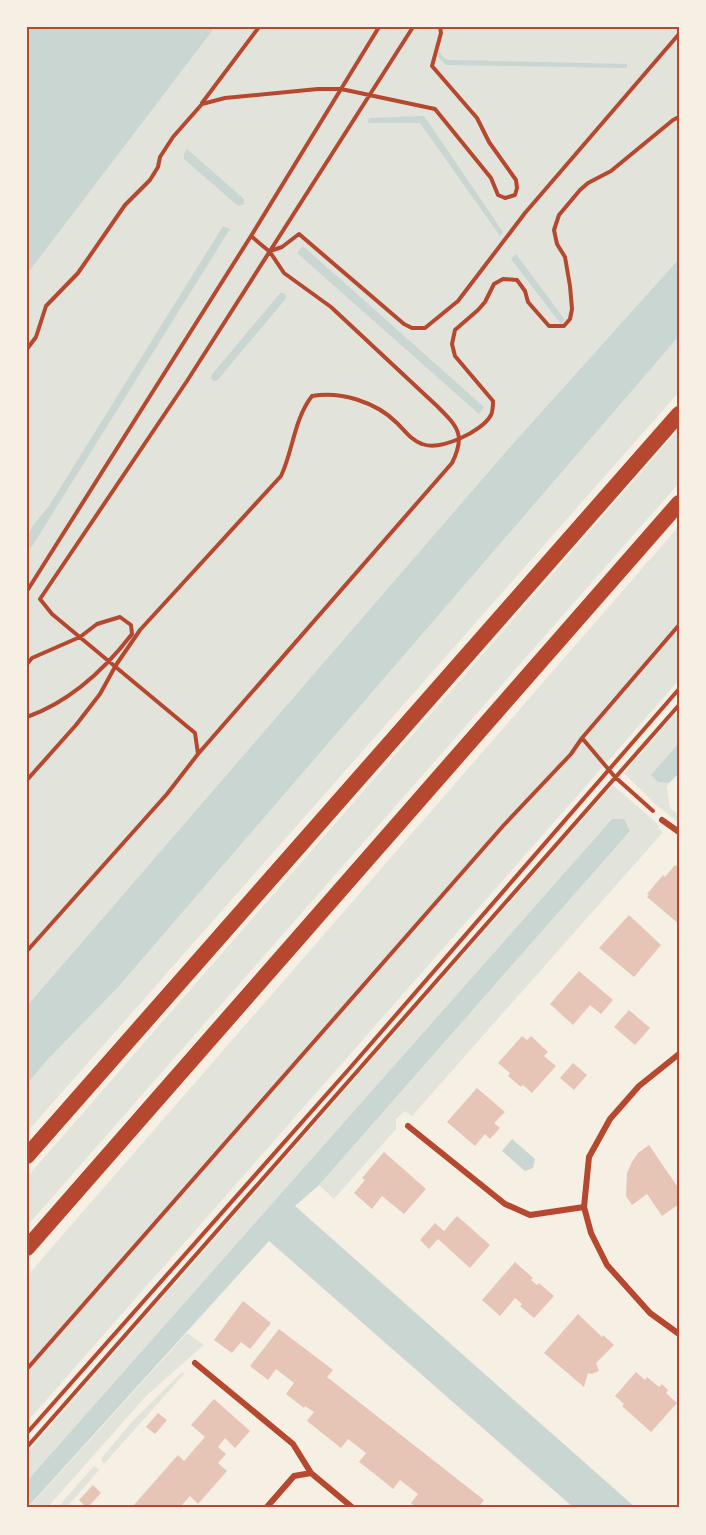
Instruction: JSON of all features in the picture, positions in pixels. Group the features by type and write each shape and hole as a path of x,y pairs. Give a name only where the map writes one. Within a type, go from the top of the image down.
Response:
{"highway":[{"path":"27,1156 679,414"},
{"path":"27,1248 679,503"}],"street":[{"path":"662,820 679,832"},
{"path":"679,1054 639,1086 610,1119 589,1157 584,1207 591,1233 607,1265 650,1314 679,1334"},
{"path":"408,1126 505,1204 530,1215 584,1207"},
{"path":"195,1364 293,1444 311,1473 353,1508"},
{"path":"266,1508 294,1476 311,1473"}],"path":[{"path":"27,350 36,337 46,306 78,273 125,205 150,180 158,167 160,157 173,137 202,104 259,27"},
{"path":"27,591 251,236 379,27"},
{"path":"198,754 195,732 52,614 40,599 187,381 413,27"},
{"path":"202,104 225,98 341,89 435,109 491,178 498,195 505,198 515,195 516,180 489,142 477,118 432,66 441,33 440,27"},
{"path":"270,252 282,247 299,234 404,324 412,328 425,328 458,301 525,213 679,34"},
{"path":"27,780 76,726 100,694 116,665 140,630 281,476 286,466 292,438 312,396 329,394 349,397 372,406 396,421 411,438 423,445 449,443 481,426 490,416 493,401 455,357 452,344 455,330 484,302 494,284 507,278 517,280 525,291 528,302 549,326 564,326 570,319 572,309 565,257 557,244 554,230 559,215 588,183 611,171 679,117"},
{"path":"27,951 168,794 198,754 452,463 459,449 460,437 452,421 331,307 284,273 270,252 251,236"},
{"path":"27,664 32,658 80,637 97,624 120,617 131,626 132,634 120,650 77,690 60,703 27,717"},
{"path":"27,1369 488,843 571,754 582,738 679,625"},
{"path":"27,1433 679,689"},
{"path":"27,1447 679,705"},
{"path":"582,738 615,777 662,820"}],"shaded area":[{"path":"27,27 679,27 679,392 27,1132"},
{"path":"27,27 215,27 27,274"},
{"path":"439,51 444,58 449,60 627,64 627,68 446,65 437,56"},
{"path":"424,116 503,232 500,236 420,123 368,123 369,118"},
{"path":"187,149 244,199 244,204 238,206 184,159"},
{"path":"223,226 230,229 31,548 28,537 33,526 49,506"},
{"path":"303,246 484,407 479,414 297,253"},
{"path":"516,254 565,320 561,324 511,259"},
{"path":"679,259 679,336 118,987 27,1084 27,1006 511,446"},
{"path":"679,429 679,483 27,1226 27,1177"},
{"path":"679,526 679,680 27,1422 27,1276"},
{"path":"679,710 679,743 652,775 658,782 669,783 667,787 670,808 679,815 679,823 655,804 624,773"},
{"path":"679,743 679,773 669,783 658,782 651,775"},
{"path":"613,785 660,826 658,828 663,832 412,1116 405,1111 396,1119 396,1129 334,1199 319,1185 630,831 612,819 27,1481 27,1453"},
{"path":"612,819 624,819 630,831 319,1185 295,1206 636,1508 574,1508 269,1241 27,1508 27,1481"},
{"path":"512,1139 535,1159 533,1168 525,1171 502,1151"},
{"path":"187,1333 204,1345 146,1396 47,1508 28,1508"},
{"path":"182,1372 184,1374 104,1464 101,1459 129,1425"},
{"path":"94,1466 99,1470 66,1508 57,1508"}],"building":[{"path":"675,865 679,868 679,924 647,897 663,875 665,877"},
{"path":"629,915 661,945 634,977 599,948"},
{"path":"579,971 613,1000 601,1014 590,1005 573,1025 550,1004"},
{"path":"629,1010 650,1028 635,1045 614,1027"},
{"path":"522,1036 527,1040 531,1036 548,1052 544,1056 556,1066 532,1093 508,1076 510,1073 498,1063"},
{"path":"573,1063 587,1075 574,1090 560,1078"},
{"path":"477,1088 505,1112 494,1123 500,1128 490,1139 485,1134 475,1146 447,1122"},
{"path":"649,1145 679,1189 679,1204 662,1216 647,1194 632,1205 626,1196 627,1173 638,1153"},
{"path":"384,1152 426,1189 404,1214 382,1196 372,1209 354,1193 365,1180 362,1178"},
{"path":"457,1216 490,1245 470,1268 438,1239 429,1249 420,1240 435,1223 444,1231"},
{"path":"515,1262 533,1278 531,1280 537,1285 539,1283 554,1296 534,1318 520,1306 522,1304 515,1298 500,1316 482,1300"},
{"path":"243,1301 271,1323 250,1349 241,1342 232,1353 214,1340"},
{"path":"578,1314 614,1345 596,1363 599,1371 588,1373 584,1387 544,1353"},
{"path":"279,1329 333,1370 327,1377 484,1500 478,1508 417,1508 411,1503 418,1494 400,1480 393,1489 359,1462 366,1453 348,1439 341,1448 307,1421 314,1412 305,1406 304,1408 286,1394 294,1383 276,1369 268,1380 250,1366"},
{"path":"636,1372 645,1380 647,1377 659,1387 662,1384 668,1390 666,1393 677,1403 651,1432 622,1406 624,1404 615,1396"},
{"path":"214,1399 250,1431 235,1448 225,1438 218,1447 226,1454 218,1463 227,1471 198,1504 190,1496 179,1508 135,1508 133,1506 178,1455 184,1461 205,1437 191,1425"},
{"path":"158,1413 167,1420 155,1434 146,1427"},
{"path":"93,1485 101,1493 87,1508 79,1500"}],"waterway":[{"path":"215,377 282,297"}]}
